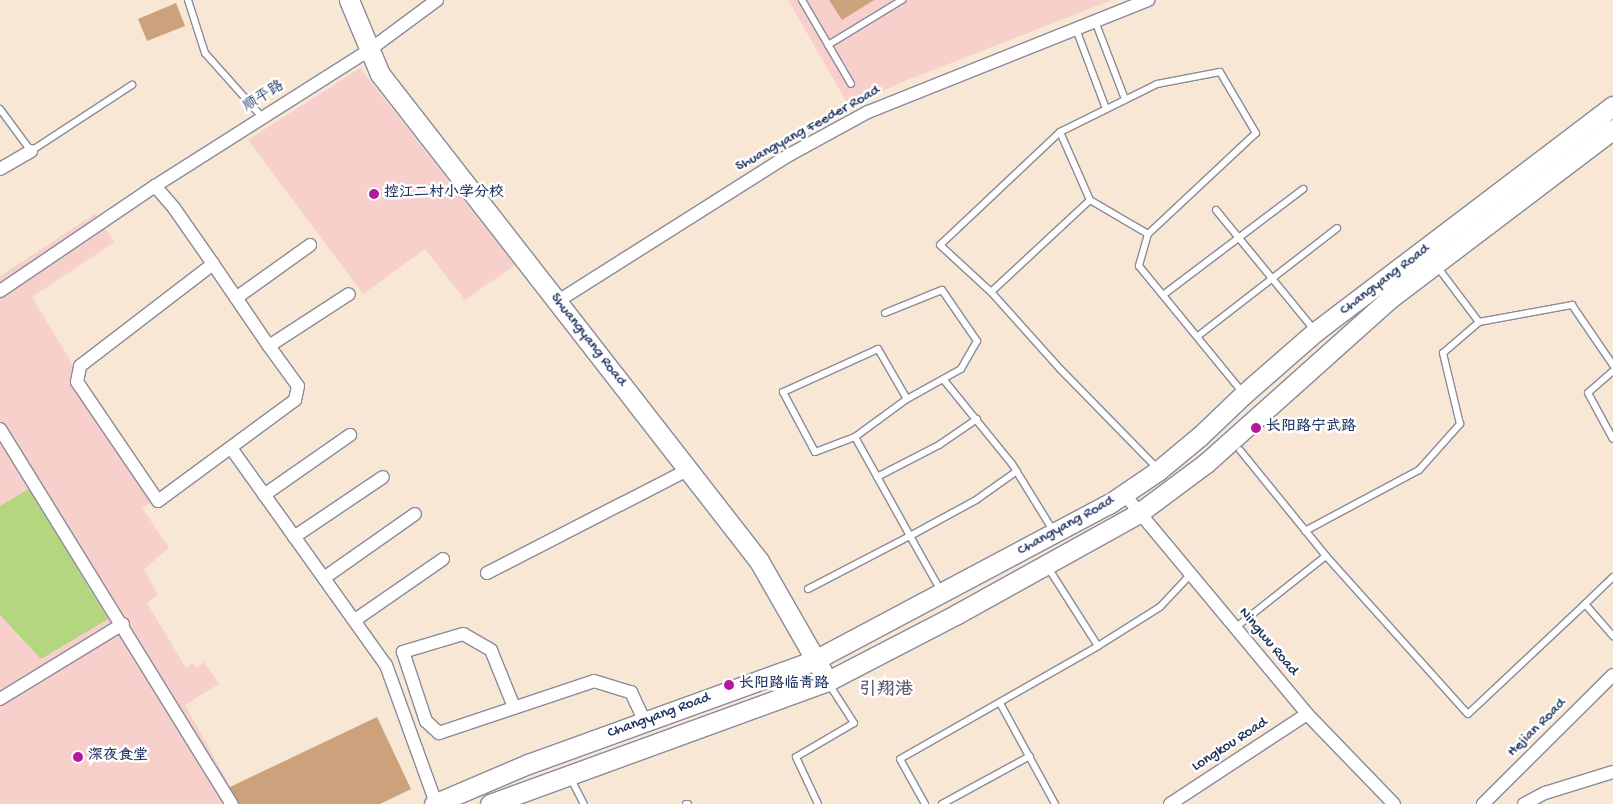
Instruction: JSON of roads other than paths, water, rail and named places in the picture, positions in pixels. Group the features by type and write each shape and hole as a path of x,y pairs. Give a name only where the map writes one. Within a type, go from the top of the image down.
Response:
{"main road":[{"name":"Shuangyang Road","path":"349,0 368,51 380,74 406,110 558,301 759,561 828,682"},
{"name":"Changyang Road","path":"435,804 528,764 816,660 943,594 1124,494 1159,470 1200,436 1244,394 1316,332 1613,106"},
{"name":"Changyang Road","path":"490,804 568,774 828,682 1139,513 1206,463 1337,342 1435,263 1613,129"}],"street":[{"name":"顺平路","path":"0,290 154,186 368,51 437,0"},
{"name":"Shuangyang Feeder Road","path":"558,301 781,160 839,127 897,100 1148,0"},
{"path":"0,169 31,151"},
{"path":"154,186 213,264 298,386 295,400 158,501 77,382 80,366 213,264"},
{"path":"236,298 310,245"},
{"path":"269,346 348,294"},
{"path":"0,429 232,804"},
{"path":"264,495 350,434"},
{"path":"231,448 386,665 435,804"},
{"path":"487,572 689,469"},
{"path":"294,537 383,477"},
{"name":"Ningwu Road","path":"1124,494 1307,714 1394,804"},
{"path":"324,578 415,514"},
{"path":"354,620 443,559"},
{"path":"0,698 122,624"},
{"path":"514,707 491,650 463,634 403,652 426,721 439,733 594,681 630,692 645,722"},
{"name":"Hejian Road","path":"1483,804 1613,676"},
{"name":"Longkou Road","path":"1170,804 1307,714"},
{"path":"1524,804 1545,793 1613,772"}],"lane":[{"path":"188,0 205,53 262,117"},
{"path":"802,0 851,84"},
{"path":"828,45 902,0"},
{"path":"1095,21 1126,99"},
{"path":"1076,29 1106,109"},
{"path":"1159,470 1061,370 991,292 940,245 1060,132 1157,84 1220,72 1256,133 1148,234 1139,266 1244,394"},
{"path":"0,109 31,151 132,85"},
{"path":"1060,132 1090,200 1148,234"},
{"path":"1163,295 1303,189"},
{"path":"991,292 1090,200"},
{"path":"1216,210 1316,332"},
{"path":"1198,336 1337,228"},
{"path":"1435,263 1479,322"},
{"path":"885,313 942,290 977,341 961,369 907,399 855,437 815,452 782,392 878,349 907,399"},
{"path":"1305,531 1419,470 1460,424 1443,353 1479,322 1572,305 1613,365"},
{"path":"1613,371 1588,393 1613,439"},
{"path":"943,379 1017,471 1054,533"},
{"path":"877,477 939,445 977,419"},
{"path":"855,437 943,594"},
{"path":"1240,450 1326,556 1468,714 1613,577"},
{"path":"808,589 976,500 1017,471"},
{"path":"1235,628 1326,556"},
{"path":"1046,565 1098,646"},
{"path":"925,804 900,759 1098,646 1160,607 1190,575"},
{"path":"1585,604 1613,636"},
{"path":"818,804 796,757 854,723 828,682"},
{"path":"1000,703 1055,804"},
{"path":"942,804 1030,756"},
{"path":"568,774 584,804"}],"place":[{"name":"控江二村小学分校","path":"374,194"},
{"name":"长阳路宁武路","path":"1256,428"},
{"name":"长阳路临青路","path":"729,685"},
{"name":"深夜食堂","path":"78,757"}],"district":[{"name":"引翔港","path":"886,691"}]}
